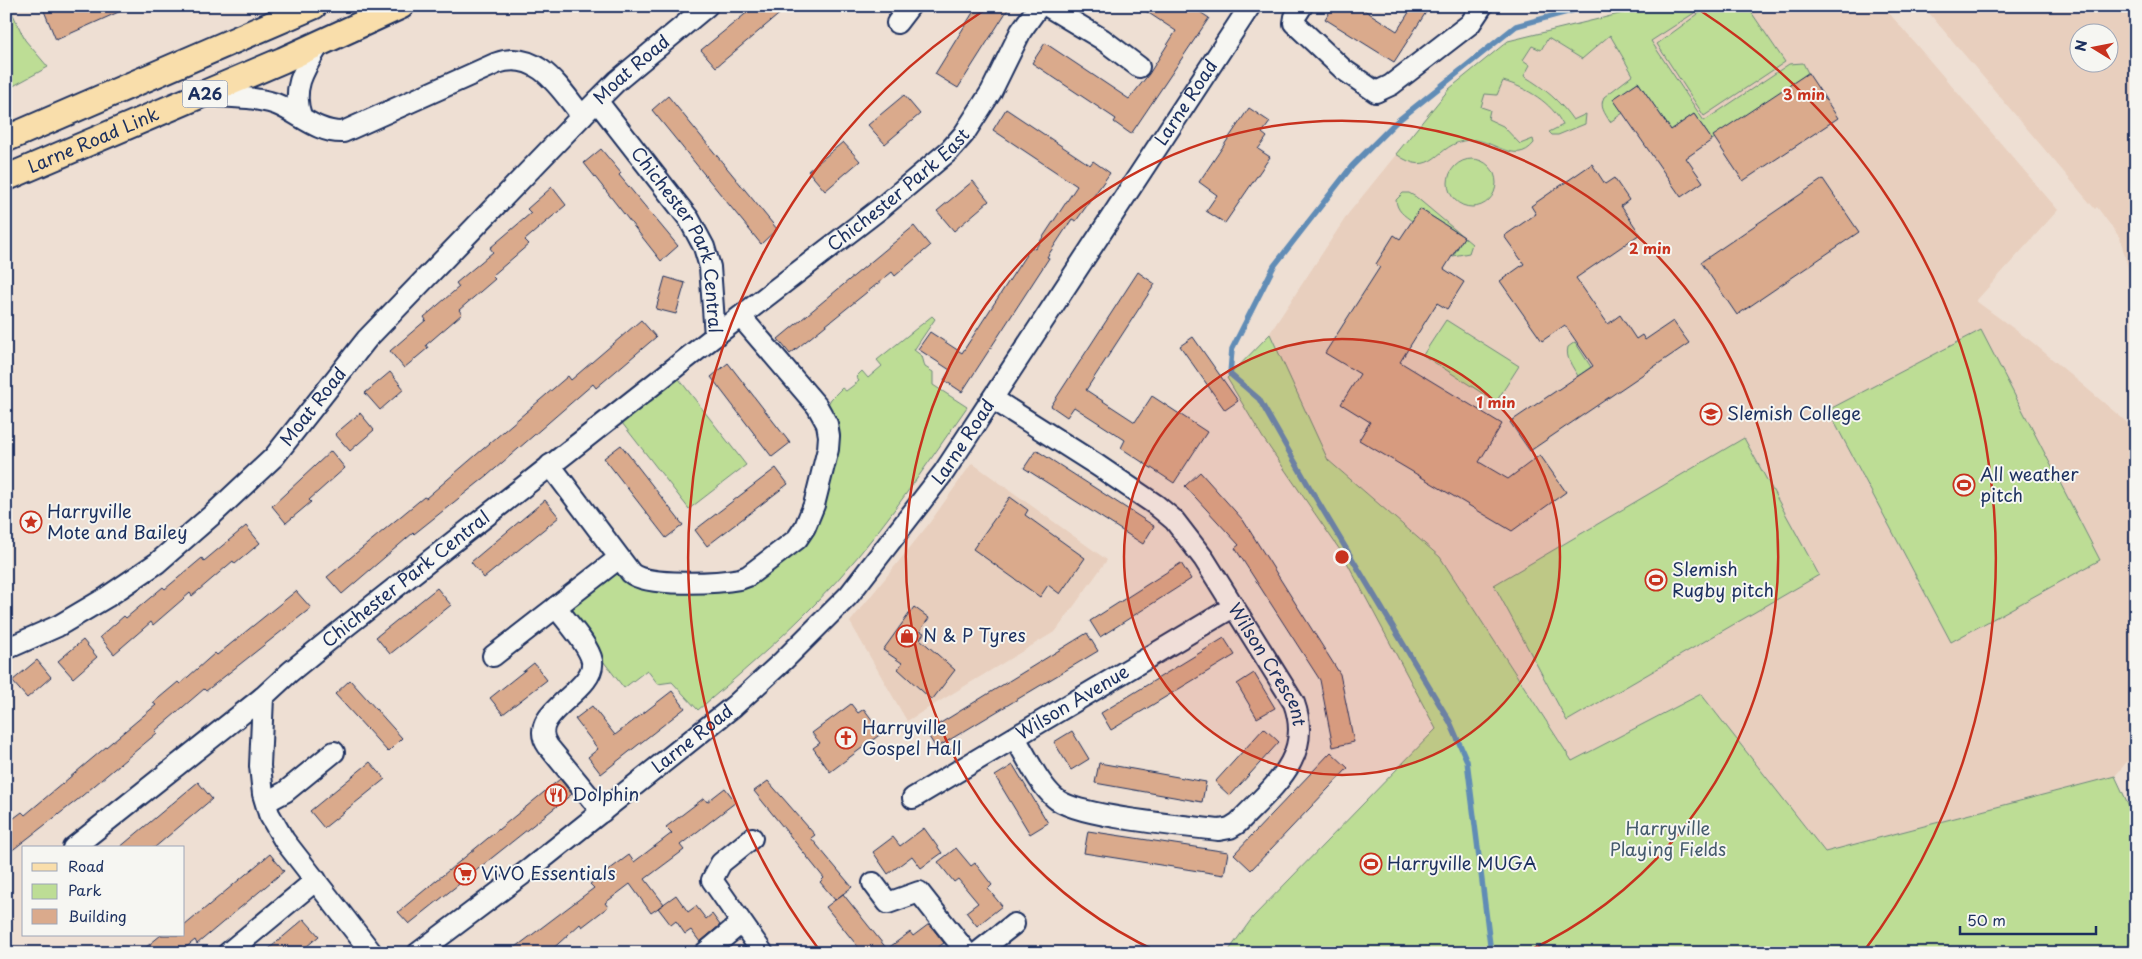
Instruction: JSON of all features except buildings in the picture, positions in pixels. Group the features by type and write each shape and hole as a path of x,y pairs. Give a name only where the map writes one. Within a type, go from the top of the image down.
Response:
{"main road":[{"name":"Larne Road Link","path":"6,139 314,6"},
{"name":"Larne Road Link","path":"6,178 320,44 401,6"}],"street":[{"name":"Moat Road","path":"6,649 58,626 107,597 157,563 211,516 274,457 367,339 582,116 707,6"},
{"path":"897,24 910,6"},
{"name":"Chichester Park East","path":"714,336 881,208 950,150 964,134 991,92 1020,31 1039,6"},
{"path":"1047,6 1102,39 1139,67"},
{"name":"Larne Road","path":"418,953 602,812 734,706 784,661 849,595 944,472 1250,6"},
{"path":"1302,6 1295,17 1294,23 1344,70 1376,92 1391,85 1470,24 1482,6"},
{"path":"301,116 297,104 297,85 320,44"},
{"name":"Moat Road","path":"202,95 251,98 271,103 301,116 324,131 347,132 477,72 509,60 531,63 541,68 582,116"},
{"name":"Chichester Park Central","path":"74,846 263,697 290,672 714,336 710,267 697,232 689,218 597,101"},
{"path":"550,465 633,575 652,581 740,579 748,576 797,539 808,522 814,505 828,449 828,428 817,406 741,317"},
{"name":"Wilson Crescent","path":"993,399 1097,465 1168,514 1204,560 1294,703 1298,717 1299,736 1297,753 1287,771 1233,826 1219,830 1088,812 1069,807 1049,792 1014,738"},
{"path":"493,656 619,558"},
{"path":"556,607 587,649 592,667 587,678 547,720 543,737 548,746 602,812"},
{"name":"Wilson Avenue","path":"913,798 1233,607"},
{"path":"263,697 260,766 266,802 284,840 372,953"},
{"path":"266,802 285,792 334,752"},
{"path":"752,838 721,863 712,880 763,953"},
{"path":"228,953 316,880"},
{"path":"874,883 888,902 919,892 967,953"},
{"path":"705,953 741,923"},
{"path":"977,953 1014,924"}],"shaded area":[{"name":"Slemish College","path":"1652,6 1883,6 2058,210 1976,301 2032,342 2136,430 2136,751 2115,776 1825,852 1701,694 1572,761 1440,557 1328,460 1268,336 1348,214 1449,89 1508,41"},
{"path":"1923,6 2136,6 2136,297 2120,238 2097,207 2095,209"},
{"path":"972,463 1107,560 1056,631 907,721 850,622 928,525"}],"green space":[{"path":"6,6 9,6 25,40 48,67 6,90"},
{"path":"1652,6 1705,6 1651,41 1704,121 1789,64 1803,63 1808,73 1712,140 1694,114 1671,130 1638,82 1614,99 1623,113 1610,122 1602,107 1604,97 1633,75 1610,35 1582,59 1548,38 1541,50 1532,46 1523,60 1530,65 1524,76 1551,95 1573,120 1586,114 1585,124 1558,135 1552,135 1549,132 1563,125 1552,109 1529,92 1503,81 1497,95 1485,94 1481,107 1490,110 1488,119 1503,126 1520,144 1533,139 1534,143 1527,150 1511,152 1477,140 1469,140 1449,147 1427,162 1419,164 1396,154 1449,89 1508,41"},
{"path":"1709,6 1747,6 1785,62 1704,116 1657,44"},
{"path":"1472,159 1481,161 1489,166 1494,174 1496,183 1494,192 1489,200 1481,205 1472,207 1463,205 1455,200 1450,192 1448,183 1450,174 1455,166 1463,161"},
{"path":"1403,193 1409,193 1416,197 1463,236 1420,209 1412,221 1401,212 1397,204 1396,200"},
{"path":"1464,237 1472,244 1469,253 1453,256"},
{"path":"932,316 935,319 914,350 922,356 925,367 933,372 933,385 967,407 877,533 837,581 788,631 698,710 672,682 658,684 647,670 624,688 569,617 568,603 608,572 627,577 733,583 799,545 827,406 831,399 842,388 846,391 859,381 856,377 862,371 868,378 882,366 877,360"},
{"path":"1446,320 1519,366 1496,402 1423,355"},
{"name":"All weather pitch","path":"1981,330 2100,560 1951,642 1828,410"},
{"name":"Harryville Playing Fields","path":"1270,334 1328,460 1440,557 1572,761 1701,694 1825,852 2115,776 2136,821 2136,953 1227,953 1253,917 1436,729 1342,553 1263,438 1227,378"},
{"path":"1575,342 1591,367 1578,376 1570,362 1567,351 1568,347"},
{"path":"679,379 746,465 689,509 622,423"},
{"name":"Slemish Rugby pitch","path":"1744,438 1819,575 1567,721 1494,585"}],"waterway":[{"path":"1491,953 1467,761 1450,722 1311,490 1259,399 1230,374 1232,349 1274,266 1352,166 1395,123 1516,26 1589,6"},
{"path":"2132,814 2136,810"}],"place":[{"name":"Slemish College","path":"1711,414"},
{"name":"All weather pitch","path":"1964,485"},
{"name":"Harryville Mote and Bailey","path":"31,522"},
{"name":"Slemish Rugby pitch","path":"1656,580"},
{"name":"N & P Tyres","path":"907,636"},
{"name":"Harryville Gospel Hall","path":"846,738"},
{"name":"Dolphin","path":"556,795"},
{"name":"Harryville MUGA","path":"1371,864"},
{"name":"ViVO Essentials","path":"465,874"}]}
